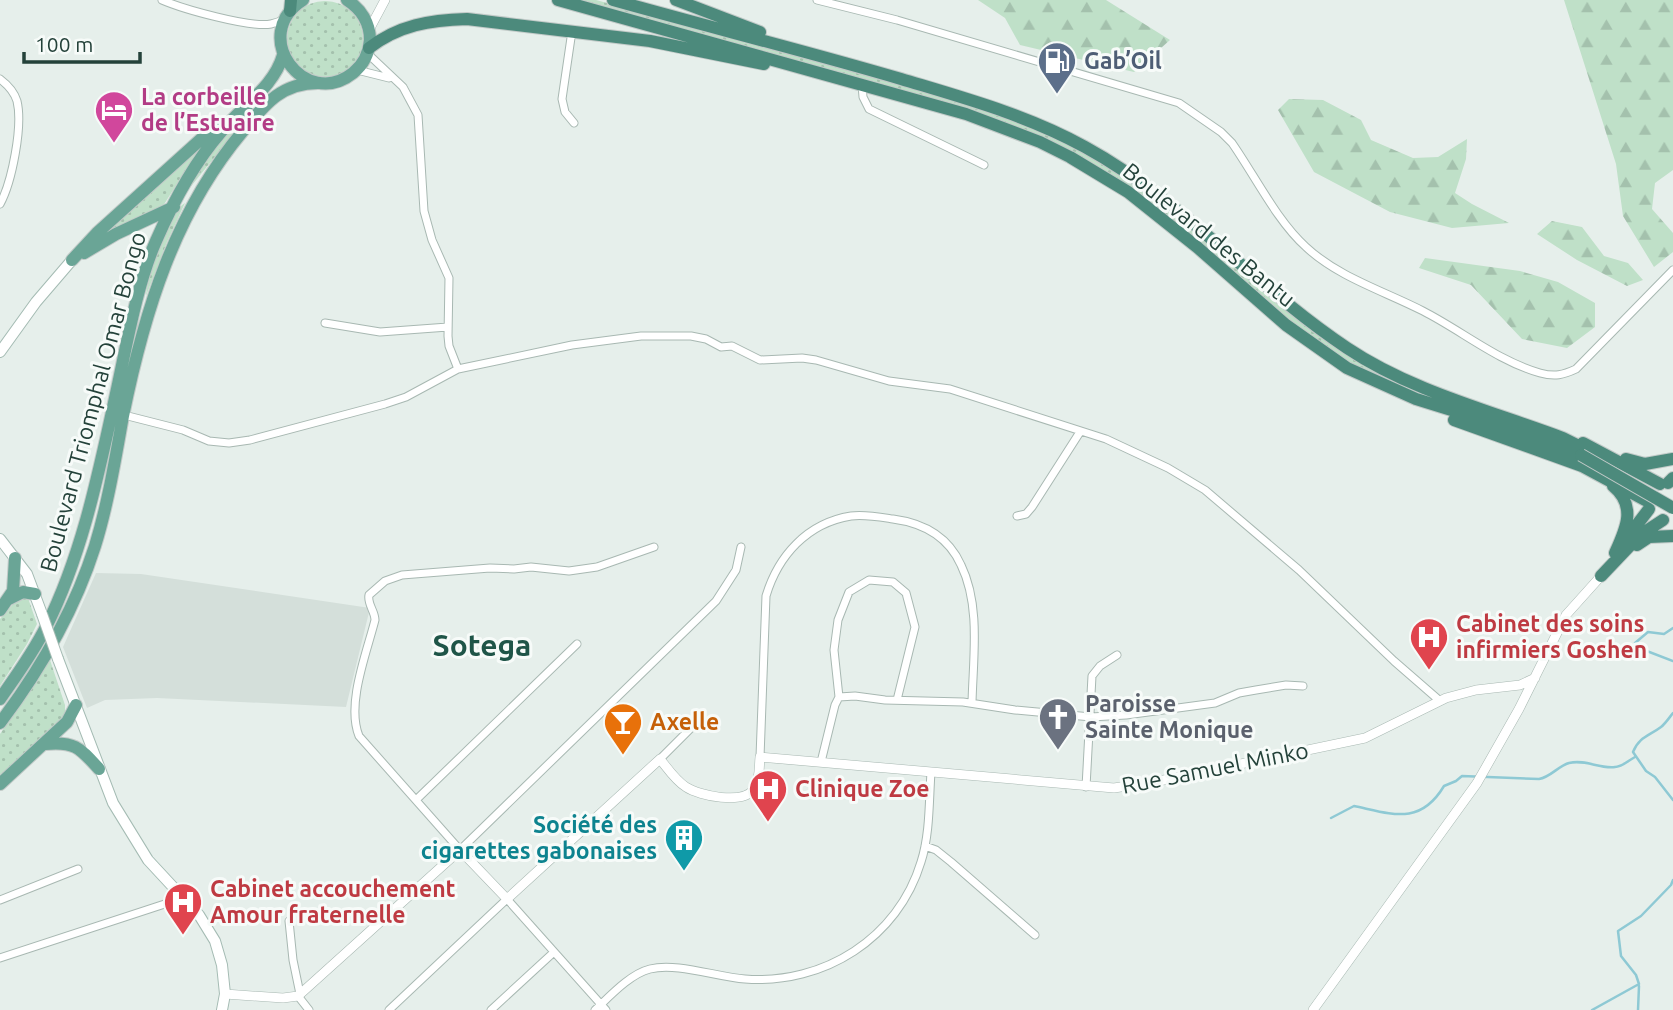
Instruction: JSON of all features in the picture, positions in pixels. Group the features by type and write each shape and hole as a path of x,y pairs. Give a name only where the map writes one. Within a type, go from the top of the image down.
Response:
{"highway":[{"name":"Boulevard des Bantu","path":"558,0 966,114 1014,131 1101,175 1169,224 1286,325 1347,368 1416,399 1584,450"},
{"name":"Boulevard des Bantu","path":"613,0 873,70 1016,114 1086,147 1144,185 1287,305 1356,354 1412,382 1563,438 1584,450"},
{"path":"676,0 750,29 873,70"},
{"path":"368,50 395,31 410,26 445,20 478,20 650,41 828,75"},
{"path":"1347,368 1388,391 1449,417 1600,474 1648,505 1656,517 1668,519"},
{"path":"1584,450 1637,463 1653,464 1673,459"},
{"path":"1584,450 1668,482"},
{"path":"1584,450 1673,498"},
{"path":"1584,450 1673,508"},
{"path":"1600,474 1623,496 1628,510 1627,528 1618,554"},
{"path":"1601,576 1648,505 1649,492 1668,482"},
{"path":"1618,554 1640,535 1668,519"},
{"path":"1618,554 1650,537 1673,536"}],"main road":[{"path":"289,10 303,0"},
{"path":"346,0 362,14 369,30 368,50 357,70"},
{"name":"Boulevard Triomphal Omar Bongo","path":"0,699 41,635 74,562 93,500 145,273 155,243 171,209 207,148 275,77 282,49 281,30 289,10"},
{"path":"282,49 290,67 300,76 320,83"},
{"name":"Boulevard Triomphal Omar Bongo","path":"0,723 24,689 60,628 88,567 102,520 124,415 155,293 172,245 201,188 236,139 265,106 283,91 295,85 343,80 357,70"},
{"path":"0,352 36,302 72,260 118,214 240,104 261,89"},
{"path":"72,260 116,234 171,209 193,191 223,150 236,139"},
{"path":"0,539 27,574 113,803 137,844 159,874 199,915 215,941 222,965 225,994 222,1010"},
{"path":"0,610 15,584 15,558"},
{"path":"9,598 23,592 35,594"},
{"path":"0,784 67,722 76,705"},
{"path":"45,744 64,742 74,745 99,769"}],"street":[{"path":"162,0 200,12 262,25 274,24 289,10"},
{"path":"369,30 385,0"},
{"path":"817,0 897,20 1180,103 1221,131 1232,143 1294,234 1314,254 1424,311 1503,358 1538,373 1558,376 1576,369 1673,270"},
{"path":"262,25 275,35 282,49"},
{"path":"572,31 562,99 565,112 574,123"},
{"path":"368,50 407,92 418,115 424,211 432,240 449,278 449,346 458,369"},
{"path":"357,70 394,78"},
{"path":"0,79 13,91 19,115 10,182 0,204"},
{"path":"862,85 863,97 869,109 984,165"},
{"path":"325,323 380,332 448,327"},
{"path":"124,415 183,430 209,441 239,442 384,404 415,393 458,369 572,345 680,334 706,340 720,347 732,346 760,360 816,360 889,381 950,389 1107,439 1205,489 1272,545 1440,701"},
{"path":"1017,516 1026,514 1032,507 1080,432"},
{"path":"660,759 688,788 730,798 743,797 754,790 760,757 766,596 773,575 798,542 816,528 853,516 911,522 932,530 961,563 970,587 974,615 972,703"},
{"path":"654,547 597,567 569,571 531,567 402,575 385,581 369,595 368,600 375,612 375,620 360,674 355,717 359,736 460,849 509,897 600,1008 627,982 650,968 681,969 746,979 772,979 808,973 843,960 882,929 908,895 925,846 932,772"},
{"path":"225,994 283,998 299,995 460,849 716,601 736,570 741,547"},
{"path":"1313,1010 1477,783 1519,709 1566,615 1601,576"},
{"path":"821,762 839,697 834,650 838,620 849,592 869,580 893,582 906,593 915,627 897,700"},
{"path":"417,799 577,644"},
{"path":"1086,787 1092,676 1100,666 1117,655"},
{"name":"Rue Samuel Minko","path":"760,757 1114,788 1365,738 1440,701 1466,692 1520,685 1535,678"},
{"path":"839,697 972,703 1091,717 1215,703 1247,692 1286,685 1303,686"},
{"path":"1500,687 1517,695 1519,709"},
{"path":"389,1010 694,725"},
{"path":"925,846 936,850 951,862 1035,935"},
{"path":"0,900 78,869"},
{"path":"0,958 183,898"},
{"path":"289,921 299,995 309,1010"},
{"path":"491,1010 554,952"}],"shaded area":[{"path":"96,573 141,574 370,608 346,707 157,698 105,700 87,708 63,647"}],"green space":[{"path":"574,0 596,0 799,56 954,100 1038,131 1093,158 1148,195 1274,302 1317,334 1449,402 1433,401 1346,361 1283,316 1199,241 1137,191 1097,166 1046,140"},
{"path":"978,0 1106,0 1170,40 1134,72 1020,45 1005,18"},
{"path":"1564,0 1673,0 1673,170 1655,183 1652,209 1673,233 1673,252 1654,267 1623,216 1616,164"},
{"path":"318,1 332,1 346,7 357,18 363,39 360,54 352,66 332,77 318,77 304,71 293,60 287,46 287,32 293,18 304,7"},
{"path":"1289,99 1323,100 1361,120 1371,140 1413,158 1438,157 1467,139 1466,159 1455,193 1509,223 1452,228 1390,212 1314,172 1278,110"},
{"path":"257,105 188,190 217,144"},
{"path":"201,146 163,206 99,239"},
{"path":"185,203 146,296 154,261 165,232 178,209"},
{"path":"1552,221 1582,227 1604,256 1628,263 1643,280 1627,286 1577,260 1537,234"},
{"path":"1425,258 1520,271 1558,282 1595,303 1595,327 1567,348 1522,339 1471,285 1419,268"},
{"path":"23,597 28,598 37,624 0,686 0,619"},
{"path":"50,660 65,705 65,719 0,777 0,734"}],"waterway":[{"path":"1673,628 1664,634 1648,632 1635,643 1639,648 1673,661"},
{"path":"1673,713 1662,726 1641,740 1633,752 1646,771 1655,777 1673,800"},
{"path":"1331,818 1354,806 1393,814 1415,812 1435,799 1444,786 1462,776 1539,779 1569,763 1615,767 1635,757"},
{"path":"1592,1010 1639,984 1636,975 1621,956 1618,931 1641,916 1673,880"},
{"path":"1638,1010 1639,986"}],"place":[{"name":"Gab’Oil","path":"1057,95"},
{"name":"La corbeille de l’Estuaire","path":"114,144"},
{"name":"Cabinet des soins infirmiers Goshen","path":"1429,671"},
{"name":"Paroisse Sainte Monique","path":"1058,751"},
{"name":"Axelle","path":"623,756"},
{"name":"Clinique Zoe","path":"768,823"},
{"name":"Société des cigarettes gabonaises","path":"684,872"},
{"name":"Cabinet accouchement Amour fraternelle","path":"183,936"}],"district":[{"name":"Sotega","path":"482,646"}]}
